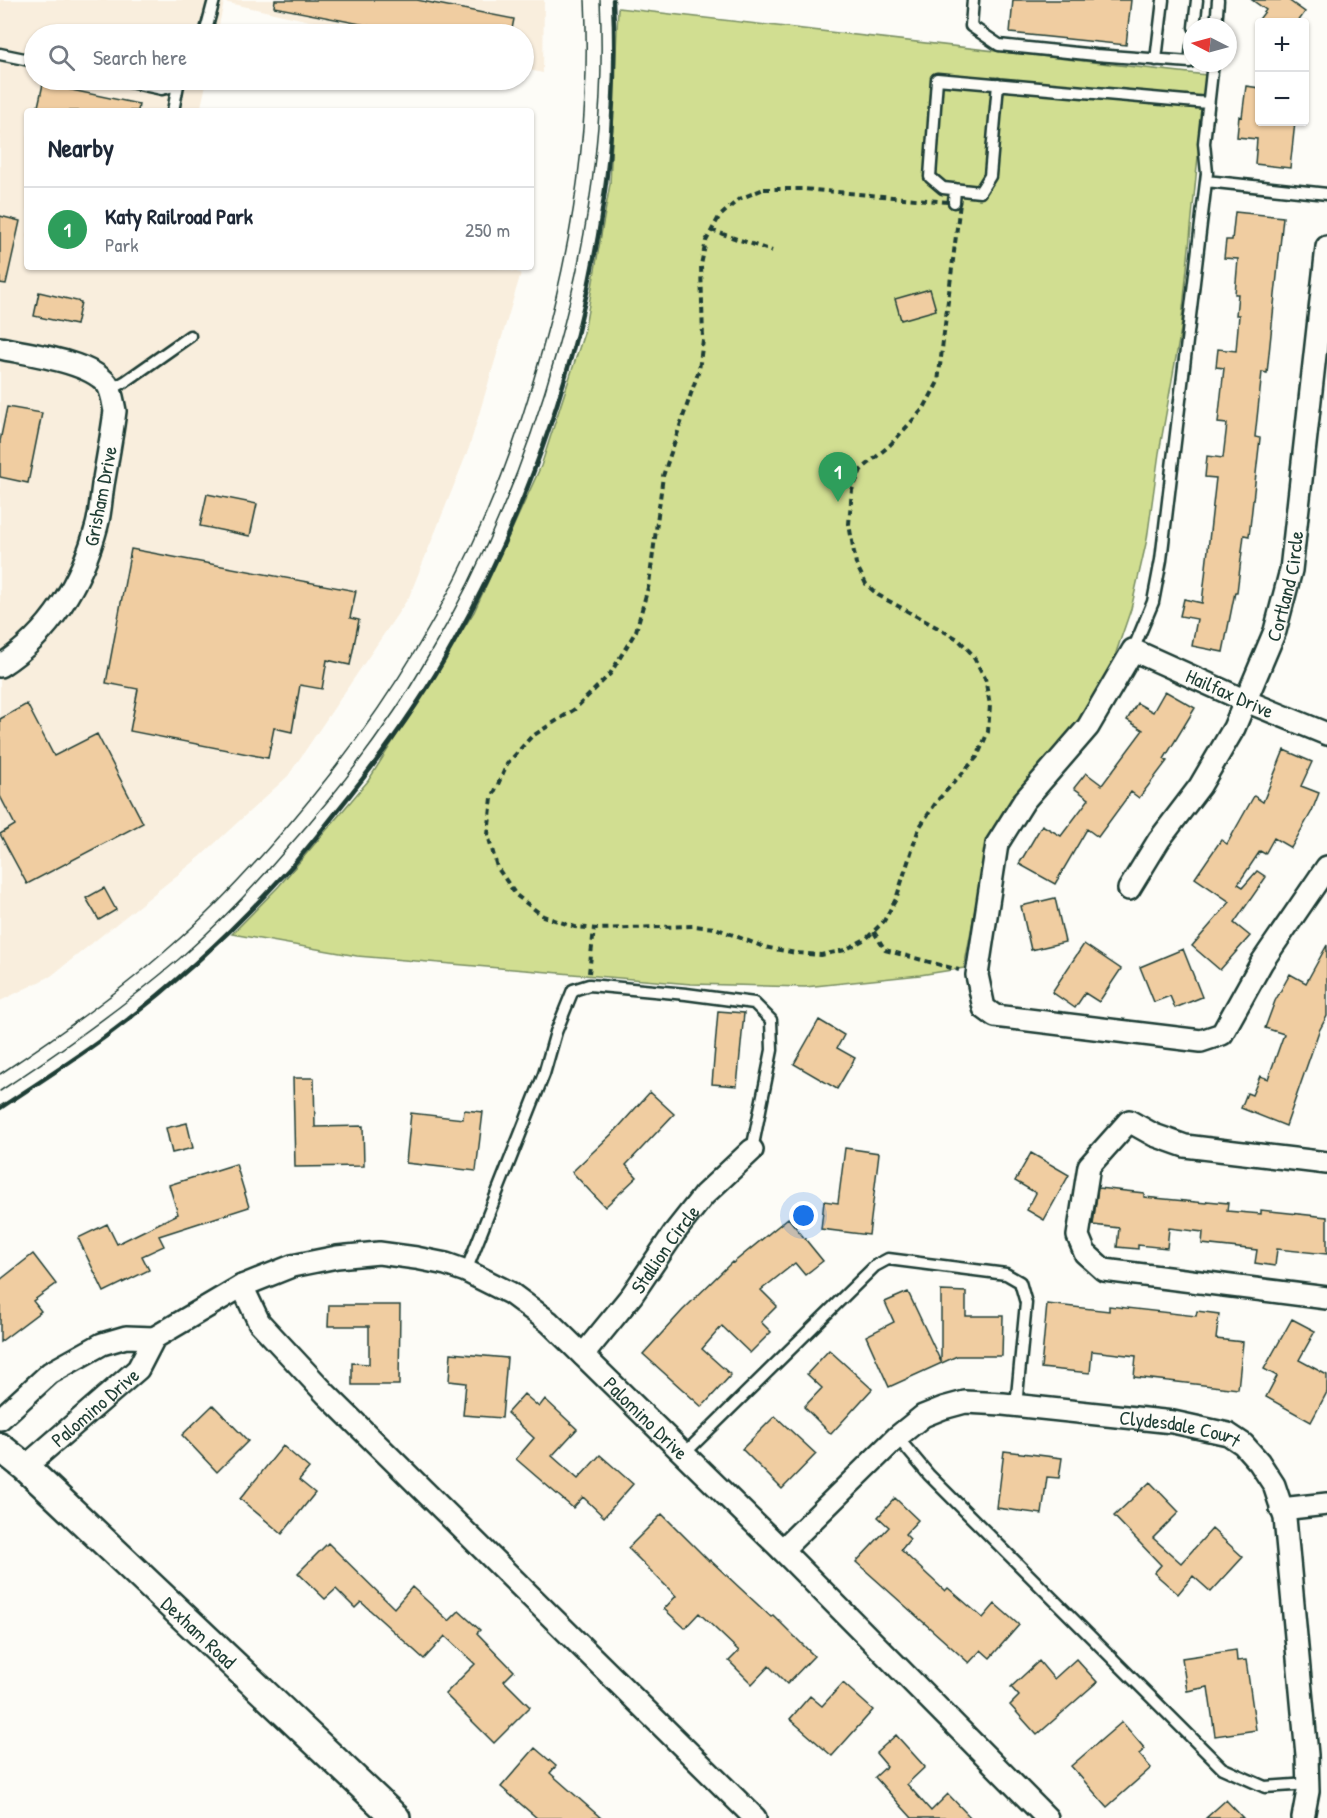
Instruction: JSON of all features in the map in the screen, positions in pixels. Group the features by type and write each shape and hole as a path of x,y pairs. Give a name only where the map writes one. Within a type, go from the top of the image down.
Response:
{"street":[{"name":"Cortland Circle","path":"1129,889 1159,840 1200,786 1234,728 1275,631 1291,570 1327,247"},
{"path":"0,348 67,362 94,372 110,390"},
{"name":"Grisham Drive","path":"0,666 44,628 62,606 77,582 98,522 115,411 110,390"},
{"name":"Hailfax Drive","path":"1133,650 1246,701 1327,734"},
{"path":"1133,650 1088,727 1024,801 997,844 977,975 984,1008 994,1016 1202,1041 1222,1034 1262,962 1327,867"},
{"path":"1327,1161 1185,1146 1154,1135 1129,1121 1089,1166 1078,1236 1085,1253 1104,1270 1327,1298"},
{"name":"Stallion Circle","path":"583,1355 632,1295 674,1233 704,1195 752,1150"},
{"name":"Palomino Drive","path":"25,1467 138,1369 154,1338 242,1286 292,1266 337,1257 379,1253 446,1264 466,1271 510,1293 549,1322 782,1550 1047,1818"},
{"path":"242,1286 259,1322 326,1394 755,1818"},
{"name":"Palomino Drive","path":"0,1419 50,1373 102,1344 126,1337 154,1338"},
{"name":"Clydesdale Court","path":"782,1550 897,1437 923,1416 966,1402 1173,1422 1228,1434 1243,1444 1259,1462 1274,1485 1285,1518 1308,1755 1308,1791 1303,1818"},
{"name":"Dexham Road","path":"0,1447 25,1467 396,1818"},
{"path":"1281,1509 1327,1504"}],"lane":[{"path":"208,24 214,0"},
{"path":"973,0 971,26 999,45 1183,62"},
{"path":"1156,60 1163,0"},
{"path":"1195,18 1197,0"},
{"path":"1217,18 1218,0"},
{"path":"0,54 24,59"},
{"path":"1133,650 1153,602 1161,560 1206,181 1204,143 1212,72"},
{"path":"998,84 990,176 980,192 943,188 930,177 937,79 998,84 1208,103"},
{"path":"175,108 178,90"},
{"path":"1206,181 1327,194"},
{"path":"954,202 955,189"},
{"path":"110,390 190,336"},
{"path":"466,1271 544,1074 560,1022 573,990 588,985 754,1003 771,1020 772,1050 752,1150"},
{"path":"684,1454 867,1274 888,1259 1006,1274 1020,1282 1026,1303 1016,1406"},
{"path":"897,1437 929,1475 1222,1768 1265,1788 1308,1784"}],"path":[{"path":"764,189 803,189 960,203 938,382 924,408 890,445 861,470 852,490 849,524 856,564 866,584 878,595 958,639 972,654 985,678 990,705 988,732 977,757 937,801 919,828 896,898 884,921 867,938 845,950 821,955 796,953 764,946 715,928 693,926 594,929 574,927 543,916 516,895 497,867 488,835 492,798 507,764 531,737 575,709 610,674 636,631 649,584 663,476 699,370 703,340 701,265 711,230 719,217 739,199 764,189"},
{"path":"711,230 772,251"},
{"path":"588,985 594,929"},
{"path":"873,932 885,950 977,975"}],"shaded area":[{"path":"0,0 544,0 543,73 534,71 534,24 323,24 224,2 219,24 24,24 24,90 205,90 201,108 24,108 24,270 506,270 521,273 469,448 409,597 288,776 200,857 51,976 0,1001"}],"green space":[{"path":"618,8 1206,75 1181,329 1159,453 1147,539 1131,609 1109,673 1081,726 986,851 964,968 805,987 691,984 357,956 232,934 279,886 368,781 474,612 541,466 584,333 610,184"}],"building":[{"path":"275,0 417,0 514,19 513,24 360,24 274,7"},
{"path":"1013,0 1131,0 1126,45 1010,33"},
{"path":"1252,0 1288,0 1305,12 1301,18 1260,18 1266,10"},
{"path":"1246,86 1255,87 1255,126 1295,126 1290,168 1255,164 1257,139 1237,137 1239,116 1242,117"},
{"path":"42,90 72,90 139,104 138,108 38,108"},
{"path":"1235,212 1283,217 1267,373 1262,372 1255,437 1260,438 1249,536 1244,535 1237,592 1235,592 1223,652 1192,646 1197,619 1180,616 1184,599 1202,603 1216,478 1205,477 1207,456 1223,458 1227,424 1218,423 1224,368 1216,367 1218,349 1236,351 1239,315 1236,315 1238,294 1235,294 1238,259 1224,258 1226,240 1232,240"},
{"path":"0,216 20,221 6,284 0,283"},
{"path":"930,289 936,310 901,320 895,299"},
{"path":"39,292 81,302 76,325 34,316"},
{"path":"7,407 42,413 28,483 0,477 0,441"},
{"path":"207,494 257,504 250,536 200,526"},
{"path":"131,549 356,591 350,618 359,620 350,665 327,660 322,689 300,685 292,732 274,728 268,758 130,731 138,689 106,683"},
{"path":"1165,691 1195,708 1164,759 1167,761 1139,798 1131,792 1098,837 1087,829 1055,884 1019,864 1042,825 1061,836 1089,799 1074,788 1086,773 1102,785 1143,730 1127,720 1137,703 1153,712"},
{"path":"27,704 54,756 97,734 143,823 27,884 0,834 15,825 0,796 0,719"},
{"path":"1284,750 1312,762 1301,786 1319,793 1312,811 1291,848 1274,838 1265,854 1260,851 1238,884 1243,887 1257,871 1266,877 1234,923 1250,936 1220,970 1192,946 1230,902 1195,878 1221,840 1227,844 1254,796 1263,802"},
{"path":"104,888 116,910 99,920 86,898"},
{"path":"1055,898 1065,942 1031,950 1021,906"},
{"path":"1084,944 1121,969 1099,1002 1085,993 1075,1008 1052,992"},
{"path":"1327,945 1327,1016 1319,1031 1286,1126 1241,1108 1247,1093 1252,1095 1260,1076 1268,1079 1284,1034 1265,1028 1275,1001 1290,974 1306,983"},
{"path":"1183,949 1202,997 1175,1008 1170,996 1154,1002 1140,967"},
{"path":"718,1011 744,1013 737,1086 712,1084"},
{"path":"819,1020 844,1035 837,1048 855,1058 837,1089 794,1064"},
{"path":"293,1078 314,1078 315,1127 363,1126 364,1166 295,1167"},
{"path":"650,1092 674,1114 626,1165 637,1177 605,1207 572,1172 616,1130"},
{"path":"464,1110 483,1112 476,1171 406,1163 411,1113 463,1119"},
{"path":"187,1123 193,1148 172,1153 166,1128"},
{"path":"845,1148 879,1153 869,1235 821,1229 824,1201 838,1203"},
{"path":"1031,1153 1069,1175 1044,1220 1027,1210 1036,1193 1015,1181"},
{"path":"236,1164 249,1207 159,1236 164,1246 142,1256 149,1270 104,1292 78,1238 107,1224 117,1244 178,1214 169,1185"},
{"path":"1098,1188 1144,1193 1144,1197 1228,1203 1227,1211 1261,1214 1261,1210 1327,1217 1327,1254 1277,1249 1275,1266 1255,1263 1257,1250 1202,1244 1203,1232 1169,1228 1167,1248 1138,1245 1138,1249 1117,1247 1119,1228 1093,1225"},
{"path":"788,1218 823,1261 805,1275 795,1263 761,1290 777,1306 761,1322 771,1332 750,1353 722,1326 702,1349 731,1375 702,1407 643,1354 682,1311 732,1262"},
{"path":"33,1254 56,1284 33,1301 41,1311 0,1342 0,1280"},
{"path":"941,1291 966,1292 966,1316 1003,1316 1002,1356 957,1356 889,1387 866,1336 894,1322 885,1302 908,1292 941,1362"},
{"path":"1047,1304 1109,1311 1109,1306 1196,1316 1197,1311 1219,1314 1216,1339 1243,1342 1238,1389 1134,1377 1136,1356 1092,1351 1090,1373 1041,1368"},
{"path":"329,1305 400,1305 399,1385 352,1385 352,1363 369,1364 369,1326 328,1326"},
{"path":"1292,1319 1315,1331 1299,1360 1327,1375 1327,1392 1311,1422 1266,1397 1277,1376 1264,1369"},
{"path":"829,1350 872,1389 831,1434 804,1407 822,1388 807,1374"},
{"path":"451,1353 507,1358 502,1418 463,1415 466,1383 449,1381"},
{"path":"524,1394 539,1407 545,1399 577,1429 552,1456 578,1479 600,1455 633,1484 604,1517 583,1497 573,1508 516,1459 534,1438 507,1413"},
{"path":"213,1405 248,1441 217,1472 182,1435"},
{"path":"775,1416 816,1454 782,1489 742,1449"},
{"path":"283,1446 309,1468 299,1480 315,1493 282,1534 240,1499"},
{"path":"1004,1451 1062,1458 1059,1478 1047,1477 1042,1514 997,1508"},
{"path":"1150,1482 1179,1512 1153,1538 1181,1563 1212,1529 1243,1557 1211,1592 1193,1576 1178,1594 1154,1573 1161,1565 1114,1516"},
{"path":"895,1498 918,1520 905,1534 910,1539 901,1550 945,1591 948,1588 983,1618 995,1604 1019,1625 990,1658 981,1650 969,1663 856,1562 889,1527 878,1517"},
{"path":"662,1514 709,1561 771,1617 773,1615 814,1656 787,1684 769,1666 752,1684 729,1661 739,1651 699,1613 685,1628 664,1609 676,1596 628,1548"},
{"path":"328,1543 394,1608 412,1587 449,1621 459,1611 480,1630 477,1633 514,1671 504,1681 530,1707 494,1743 445,1694 475,1664 445,1636 424,1659 361,1602 355,1608 336,1589 325,1599 298,1573"},
{"path":"1236,1650 1237,1661 1246,1660 1256,1730 1215,1736 1208,1687 1187,1691 1182,1658"},
{"path":"1076,1659 1097,1682 1037,1735 1010,1705 1019,1696 1011,1687 1039,1661 1054,1679"},
{"path":"843,1683 873,1710 832,1756 790,1719 810,1696 822,1706"},
{"path":"1122,1722 1145,1749 1139,1754 1151,1768 1107,1807 1071,1766"},
{"path":"896,1735 925,1767 907,1784 931,1811 948,1794 971,1818 912,1818 875,1777 887,1766 876,1753"},
{"path":"535,1748 556,1766 550,1773 601,1818 537,1818 501,1787"},
{"path":"1226,1800 1243,1818 1206,1818"}],"tram line":[{"path":"0,1074 66,1029 150,964 212,908 239,880 309,800 368,723 444,601 466,558 503,472 532,386 555,301 572,216 583,130 585,0"},
{"path":"0,1091 114,1011 179,959 263,876 330,798 382,730 446,625 485,549 518,471 545,391 568,307 593,176 600,88 600,0"}],"railway":[{"path":"0,1108 105,1037 173,982 238,923 302,855 369,771 440,668 490,572 524,495 553,415 577,334 595,251 608,167 614,83 613,0"}],"place":[{"name":"Katy Railroad Park","path":"838,502"}]}
